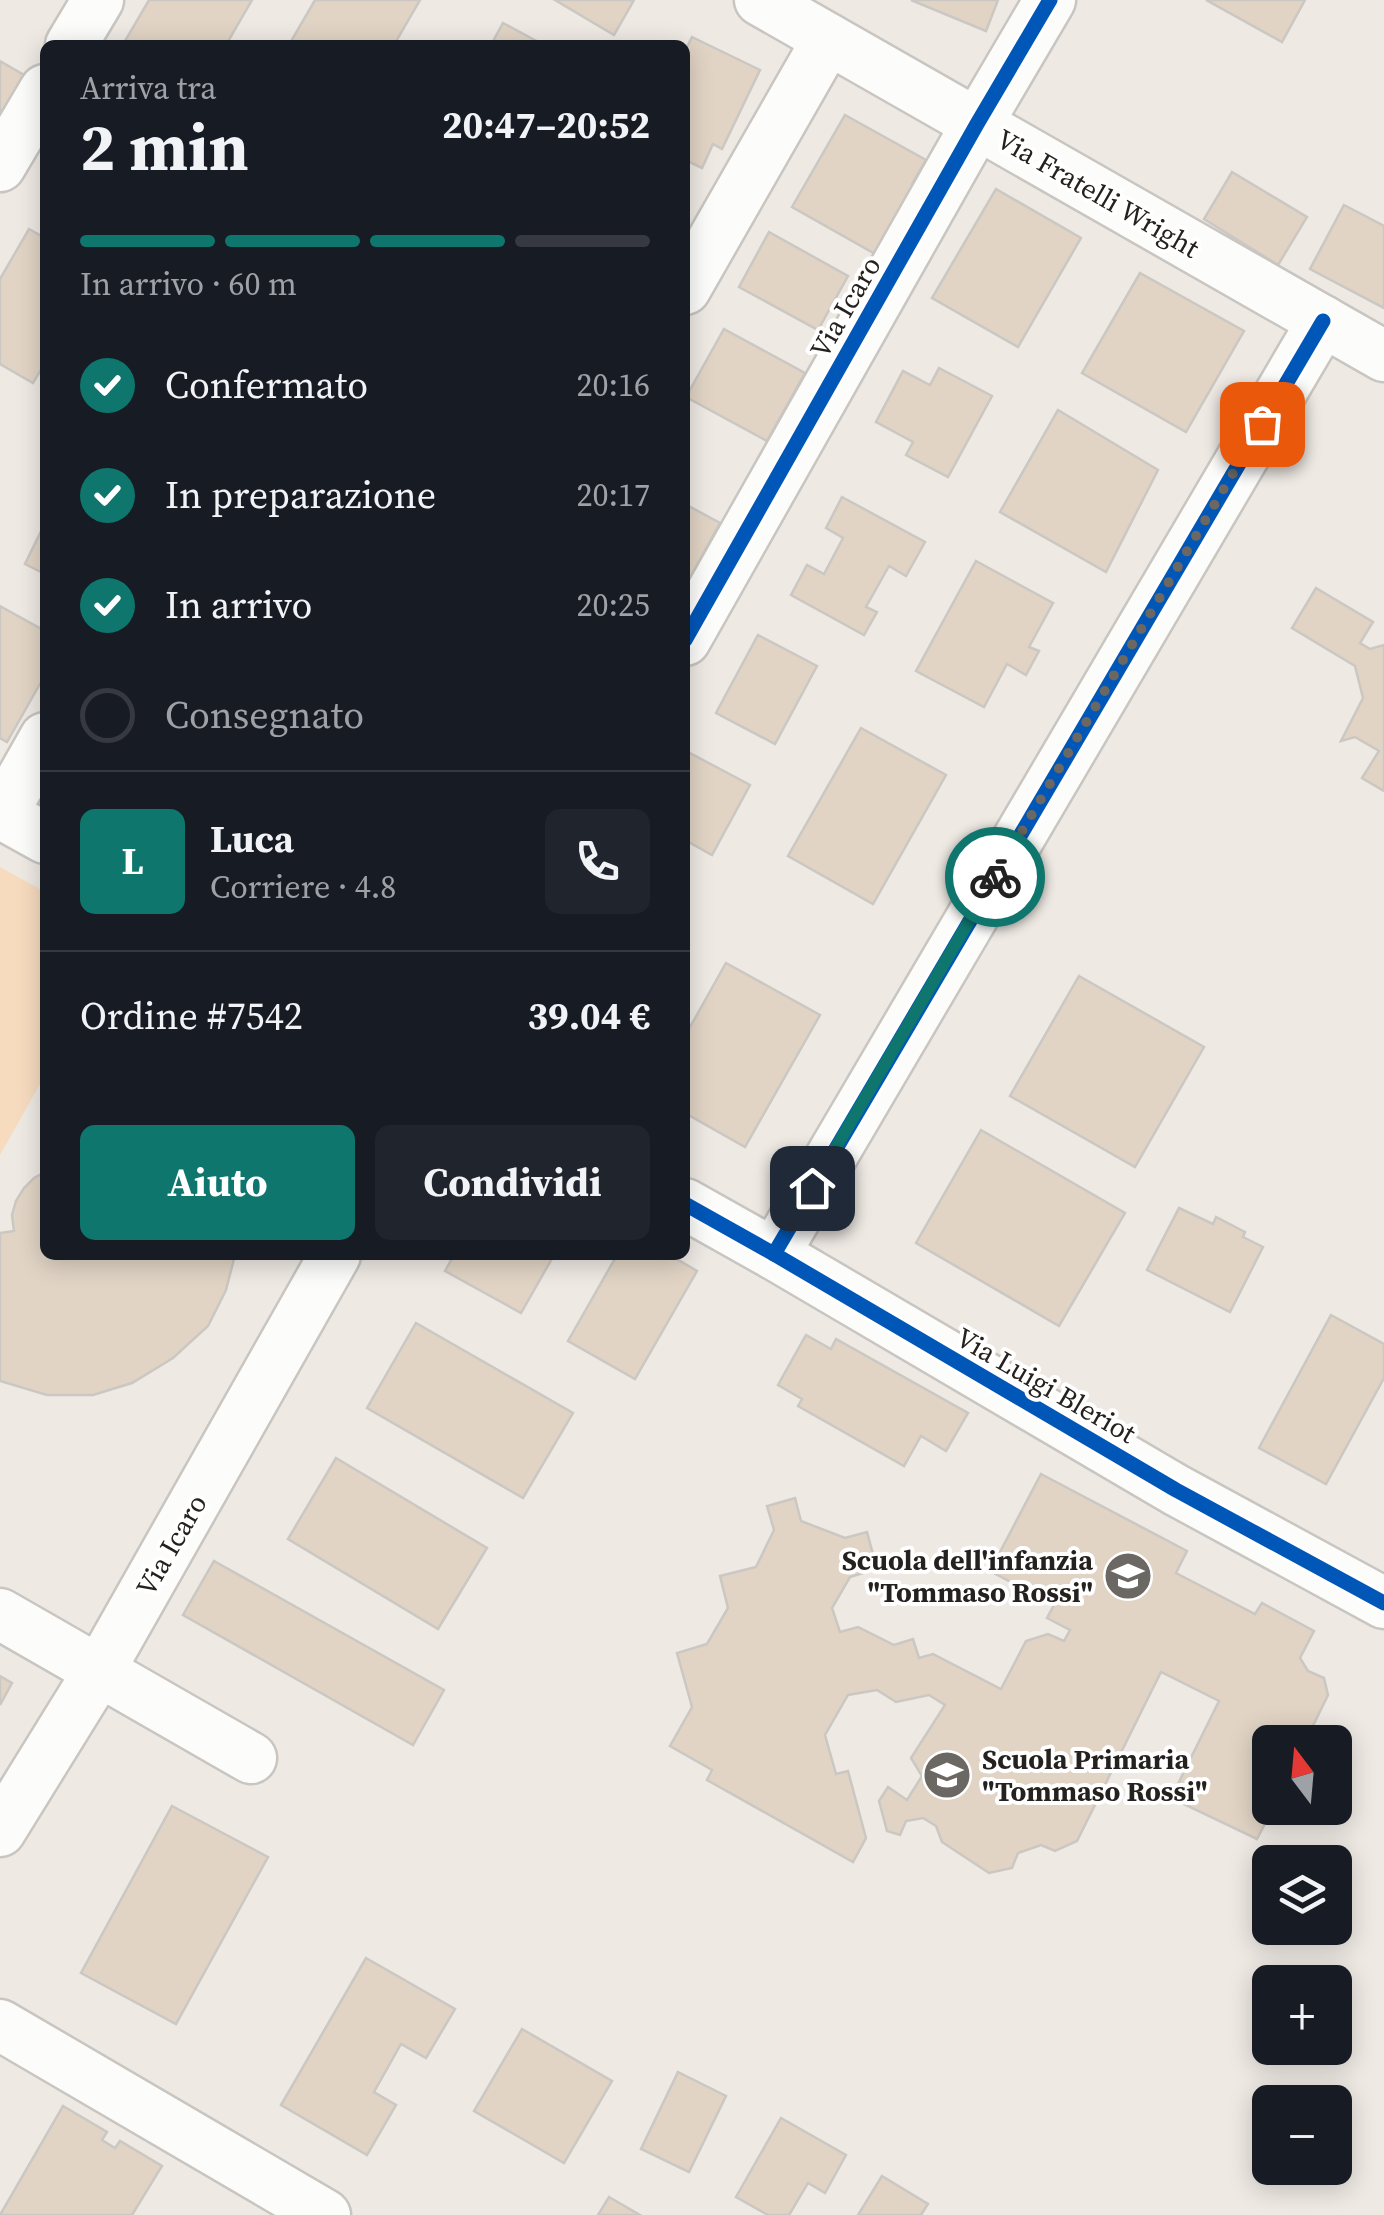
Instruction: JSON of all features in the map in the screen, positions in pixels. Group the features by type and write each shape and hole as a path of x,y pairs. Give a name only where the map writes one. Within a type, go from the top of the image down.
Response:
{"street":[{"path":"74,40 98,0"},
{"name":"Via Fratelli Wright","path":"760,0 1384,356"},
{"name":"Via Icaro","path":"690,631 1050,0"},
{"path":"690,280 828,39"},
{"path":"0,166 40,98"},
{"path":"774,1254 1322,322"},
{"path":"40,747 1,813 40,835"},
{"name":"Via Luigi Bleriot","path":"690,1207 1176,1490 1384,1603"},
{"name":"Via Icaro","path":"0,1831 99,1670 332,1260"},
{"path":"0,1614 251,1758"},
{"path":"0,2025 325,2215"}],"shaded area":[{"path":"0,867 40,889 40,1084 0,1155"}],"building":[{"path":"149,0 252,0 229,40 126,40"},
{"path":"315,0 420,0 397,40 292,40"},
{"path":"555,0 634,0 614,35"},
{"path":"911,0 998,0 986,31"},
{"path":"1206,0 1305,0 1282,42"},
{"path":"503,23 535,40 494,40"},
{"path":"692,37 760,70 722,149 713,144 702,168 690,162"},
{"path":"0,61 24,75 0,116"},
{"path":"845,115 926,160 912,184 923,191 884,259 792,207"},
{"path":"1232,172 1307,217 1278,265 1204,219"},
{"path":"996,189 1081,238 1018,347 932,298"},
{"path":"1344,205 1384,226 1384,308 1310,269"},
{"path":"29,229 40,235 40,371 33,383 0,364 0,279"},
{"path":"769,232 848,276 818,330 739,287"},
{"path":"1140,273 1244,331 1186,432 1082,373"},
{"path":"724,329 805,373 767,441 690,399 690,390"},
{"path":"939,368 992,396 948,477 906,455 913,442 876,422 903,371 930,385"},
{"path":"1058,410 1158,470 1106,572 1000,512"},
{"path":"842,497 925,542 906,576 889,566 866,607 877,612 864,635 791,595 807,565 824,574 843,538 826,528"},
{"path":"690,507 720,523 690,578"},
{"path":"40,533 40,572 25,564"},
{"path":"976,561 1053,603 1029,647 1039,651 1026,675 1007,664 984,707 916,671"},
{"path":"1316,588 1373,622 1360,643 1370,649 1384,645 1384,791 1362,778 1379,751 1355,737 1341,741 1363,698 1355,666 1292,628"},
{"path":"0,606 40,628 40,684 7,742 0,738"},
{"path":"758,635 817,666 775,744 716,713"},
{"path":"861,728 946,775 873,904 788,856"},
{"path":"690,753 750,785 712,855 690,843"},
{"path":"726,963 820,1015 745,1147 690,1116 690,1027"},
{"path":"1079,976 1204,1047 1135,1167 1010,1096"},
{"path":"981,1130 1125,1213 1059,1326 916,1243"},
{"path":"40,1175 40,1260 234,1260 226,1290 208,1326 173,1358 132,1383 93,1395 47,1395 0,1381 0,1233 14,1231 12,1215 16,1201"},
{"path":"1179,1208 1213,1224 1216,1217 1263,1247 1230,1312 1147,1270"},
{"path":"451,1260 551,1260 521,1313 445,1271"},
{"path":"614,1260 678,1260 697,1271 635,1379 568,1341"},
{"path":"1331,1315 1384,1344 1384,1378 1326,1484 1259,1448"},
{"path":"416,1323 573,1413 523,1498 367,1408"},
{"path":"806,1335 831,1349 836,1339 968,1413 946,1451 921,1436 904,1466 798,1406 802,1399 778,1385"},
{"path":"336,1458 487,1548 438,1629 288,1539"},
{"path":"1041,1474 1187,1551 1176,1573 1255,1614 1262,1603 1314,1631 1300,1658 1308,1671 1324,1678 1328,1695 1313,1725 1252,1725 1252,1825 1264,1825 1257,1839 1171,1798 1219,1701 1161,1672 1077,1841 1055,1851 1041,1845 1018,1853 1012,1868 989,1873 942,1842 936,1826 923,1818 906,1821 900,1835 887,1831 879,1801 888,1787 907,1800 922,1776 911,1758 945,1705 929,1695 896,1702 877,1690 848,1695 825,1735 836,1774 848,1771 866,1838 853,1862 707,1780 712,1770 670,1746 692,1707 677,1653 707,1644 728,1608 720,1576 756,1567 774,1530 767,1506 795,1498 801,1521 845,1538 867,1532 877,1569 850,1577 832,1608 840,1632 858,1627 894,1645 913,1639 919,1658 933,1654 1001,1689 1026,1641 1048,1634 1064,1641 1070,1630 1047,1618 1054,1605 990,1571"},
{"path":"214,1561 444,1690 413,1745 183,1615"},
{"path":"0,1676 12,1683 0,1705"},
{"path":"172,1806 268,1857 176,2024 81,1973"},
{"path":"366,1958 455,2009 426,2058 401,2044 374,2092 396,2105 367,2155 281,2105"},
{"path":"522,2029 612,2081 564,2163 474,2111"},
{"path":"678,2072 726,2096 689,2172 641,2149"},
{"path":"63,2106 107,2132 102,2140 115,2148 120,2141 162,2166 132,2215 0,2215"},
{"path":"781,2118 846,2155 825,2193 808,2183 789,2215 768,2215 736,2197"},
{"path":"882,2176 928,2204 921,2215 858,2215"},
{"path":"609,2197 640,2215 598,2215"}],"cycle path":[{"path":"690,631 1050,0"},
{"path":"774,1254 1323,321"},
{"path":"690,1207 1176,1490 1384,1603"}],"way so far":[{"path":"995,877 1262,424"}],"place":[{"name":"Scuola dell'infanzia \"Tommaso Rossi\"","path":"1128,1576"},
{"name":"Scuola Primaria \"Tommaso Rossi\"","path":"947,1775"}],"route":[{"path":"812,1188 995,877"}]}
